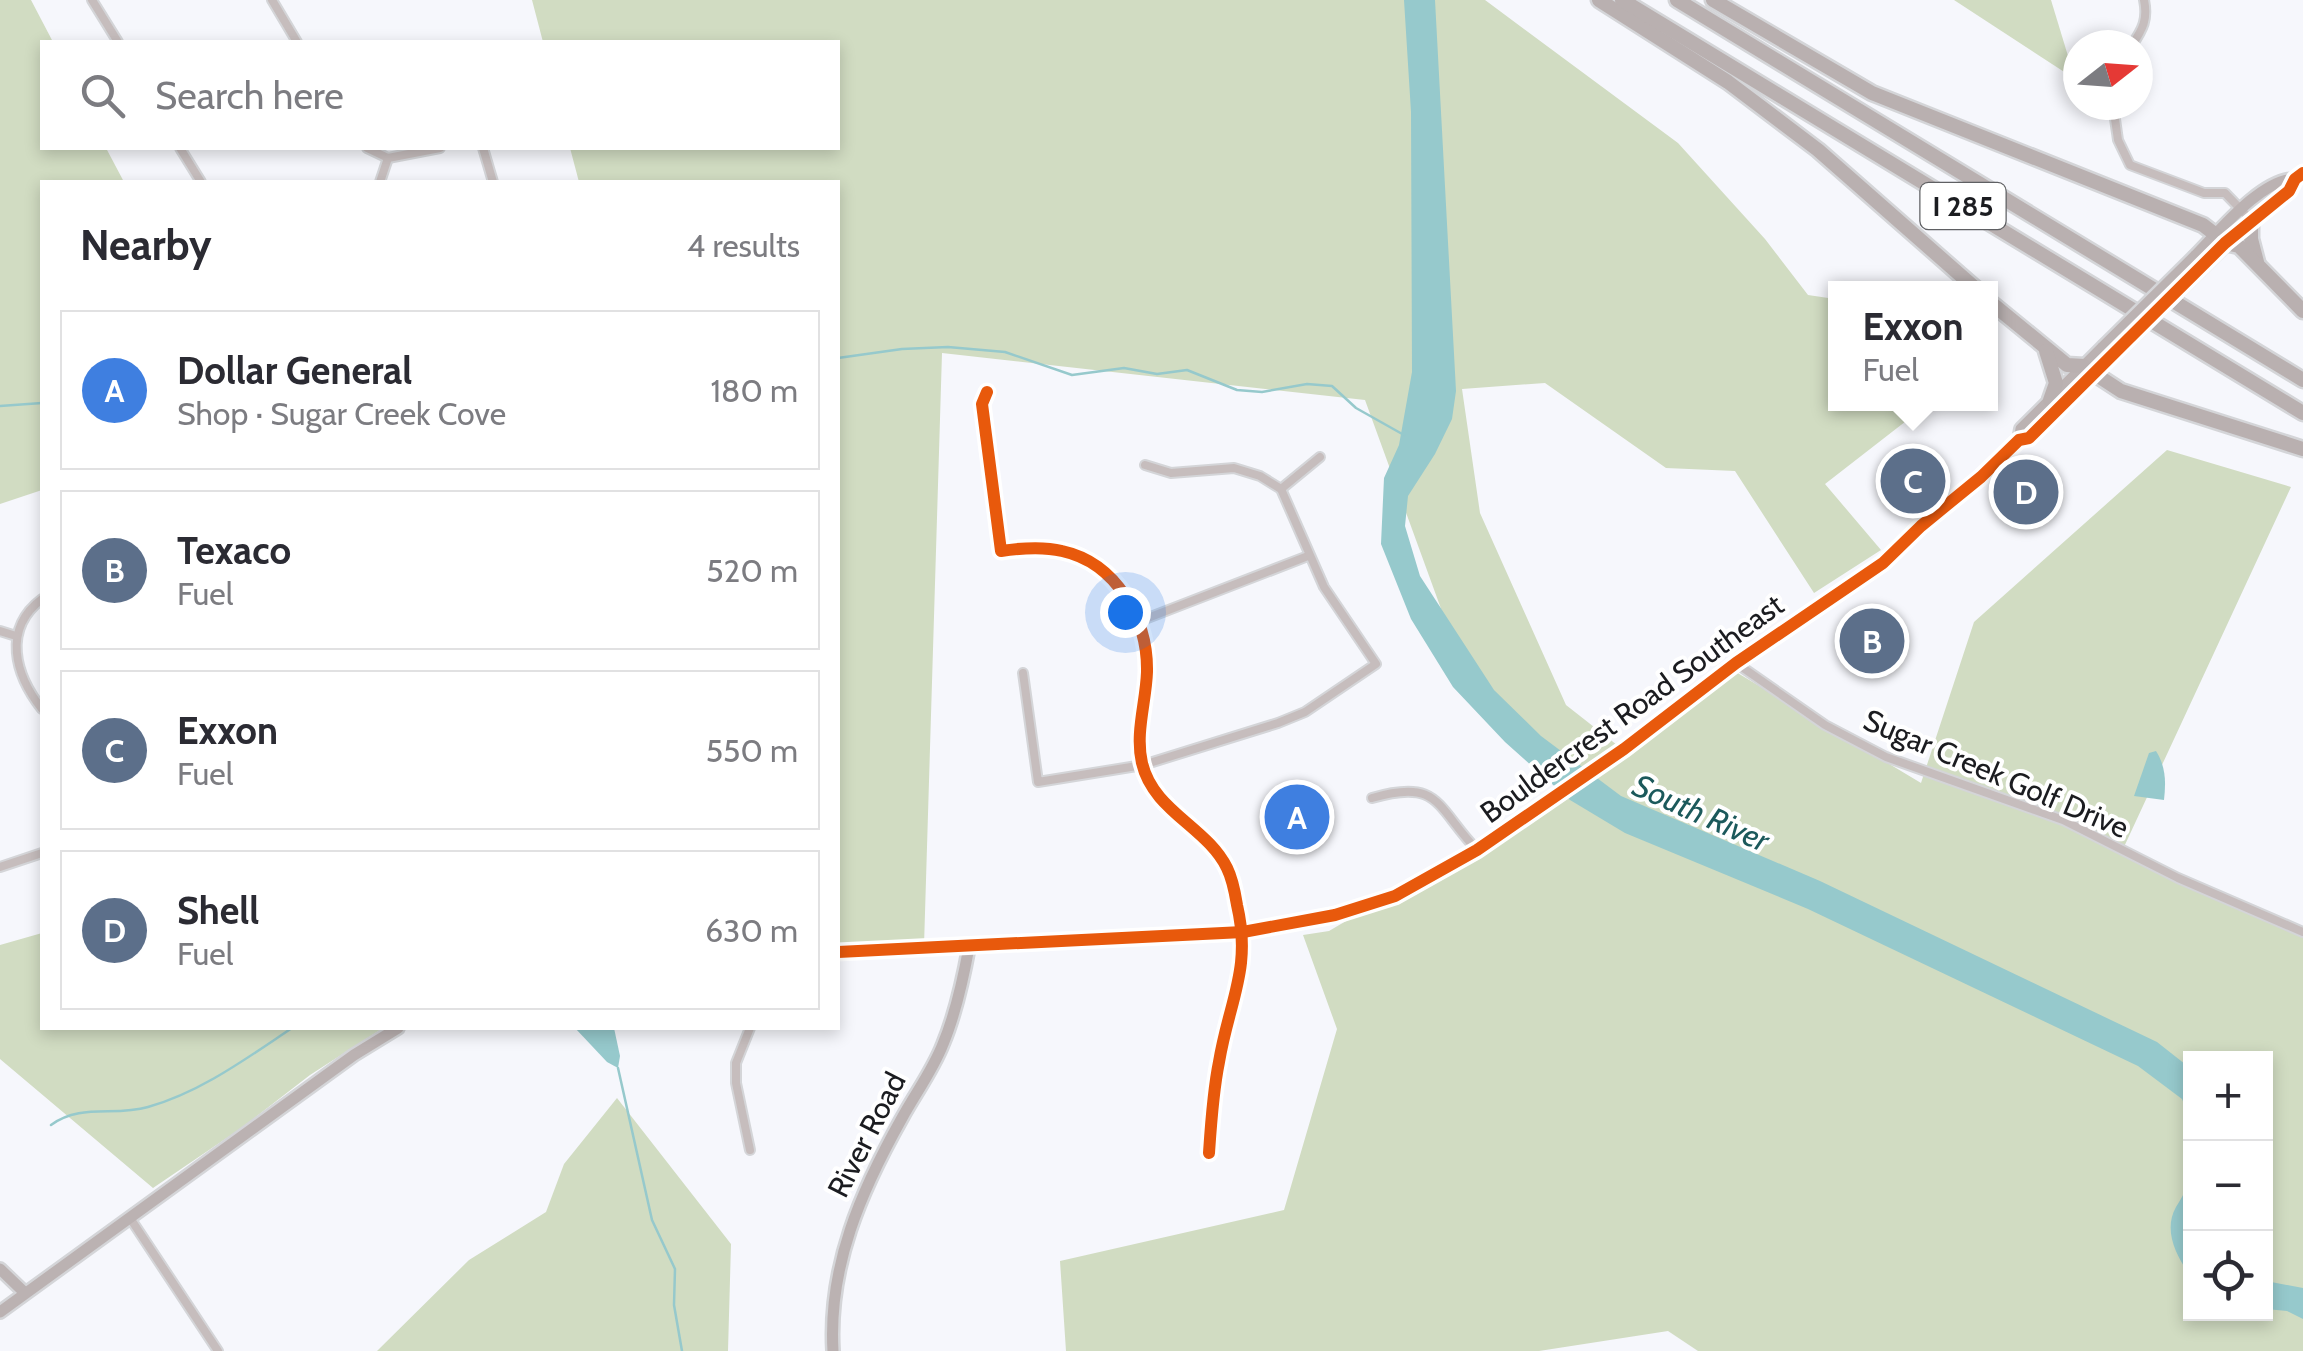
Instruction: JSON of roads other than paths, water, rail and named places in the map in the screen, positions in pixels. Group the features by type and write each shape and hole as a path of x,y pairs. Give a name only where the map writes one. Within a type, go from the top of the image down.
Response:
{"highway":[{"path":"1599,0 1728,82 1818,150 1966,281"},
{"name":"I 285","path":"1622,0 2303,413"},
{"name":"I 285","path":"1677,0 2303,380"},
{"path":"1713,0 1872,93 2192,220 2220,239 2239,246 2303,311"},
{"path":"2246,215 2257,262"},
{"path":"1998,309 2066,365 2090,370 2122,391 2303,448"},
{"path":"2044,346 2055,373 2050,400"}],"street":[{"path":"92,0 117,40"},
{"path":"272,0 296,40"},
{"path":"2143,30 2144,0"},
{"path":"2115,120 2118,140 2130,165 2204,193 2225,193 2246,215"},
{"path":"181,150 200,180"},
{"path":"371,150 388,158 430,150"},
{"path":"484,150 492,180"},
{"path":"381,180 388,158"},
{"name":"Bouldercrest Road Southeast","path":"2108,352 2194,256 2246,215 2289,190 2299,176"},
{"name":"Bouldercrest Road Southeast","path":"2018,440 2028,438 2108,352 2206,264 2220,239"},
{"name":"Bouldercrest Road Southeast","path":"840,952 1243,932 1335,915 1395,896 1477,850 1624,749 1736,663 1884,564 2018,440 2021,429 2050,400 2090,370"},
{"path":"987,392 982,404 1001,552 1048,548 1066,551 1086,560 1118,587 1140,621 1145,640 1139,744 1142,766 1150,785 1206,841 1231,877 1244,956 1218,1062 1209,1153"},
{"path":"1281,490 1320,457"},
{"path":"1023,673 1038,782 1142,766 1305,712 1376,664 1338,611 1308,556 1281,490 1260,476 1234,468 1170,473 1146,465"},
{"path":"1140,621 1308,556"},
{"path":"40,601 30,610 16,636 20,674 40,706"},
{"path":"0,631 16,636"},
{"name":"Sugar Creek Golf Drive","path":"1736,663 1825,725 1886,757 2063,820 2178,878 2303,932"},
{"path":"1372,798 1418,789 1437,801 1477,850"},
{"path":"0,867 40,855"},
{"name":"River Road","path":"832,1351 833,1306 847,1234 883,1150 942,1046 969,947"},
{"path":"0,1312 395,1030"},
{"path":"749,1030 736,1064 736,1082 750,1150"},
{"path":"130,1218 218,1351"},
{"path":"0,1269 25,1293"}],"water":[{"name":"South River","path":"1404,0 1435,0 1456,391 1452,419 1408,496 1405,526 1420,576 1494,690 1541,736 1621,796 1820,881 2157,1042 2183,1062 2183,1101 2138,1066 1808,909 1625,833 1570,800 1505,742 1453,687 1411,619 1381,544 1384,478 1399,445 1412,372 1411,112"},
{"path":"2156,751 2164,775 2164,800 2134,796 2149,753"},
{"path":"577,1030 614,1030 620,1056 618,1068 607,1062"},
{"path":"2183,1195 2183,1263 2171,1234 2176,1207"},
{"path":"2273,1282 2303,1288 2303,1319 2273,1310"}],"waterway":[{"path":"840,358 948,347 1005,352 1072,375 1124,368 1157,374 1187,370 1237,390 1262,392 1307,384 1332,386 1356,408 1404,435"},
{"path":"0,406 40,403"},
{"path":"51,1125 74,1114 135,1110 168,1101 223,1073 289,1030"},
{"path":"618,1068 652,1220 675,1269 674,1305 682,1351"}],"place":[{"name":"Exxon","path":"1913,481"},
{"name":"Shell","path":"2026,492"},
{"name":"Texaco","path":"1872,641"},
{"name":"Dollar General","path":"1297,817"}]}
